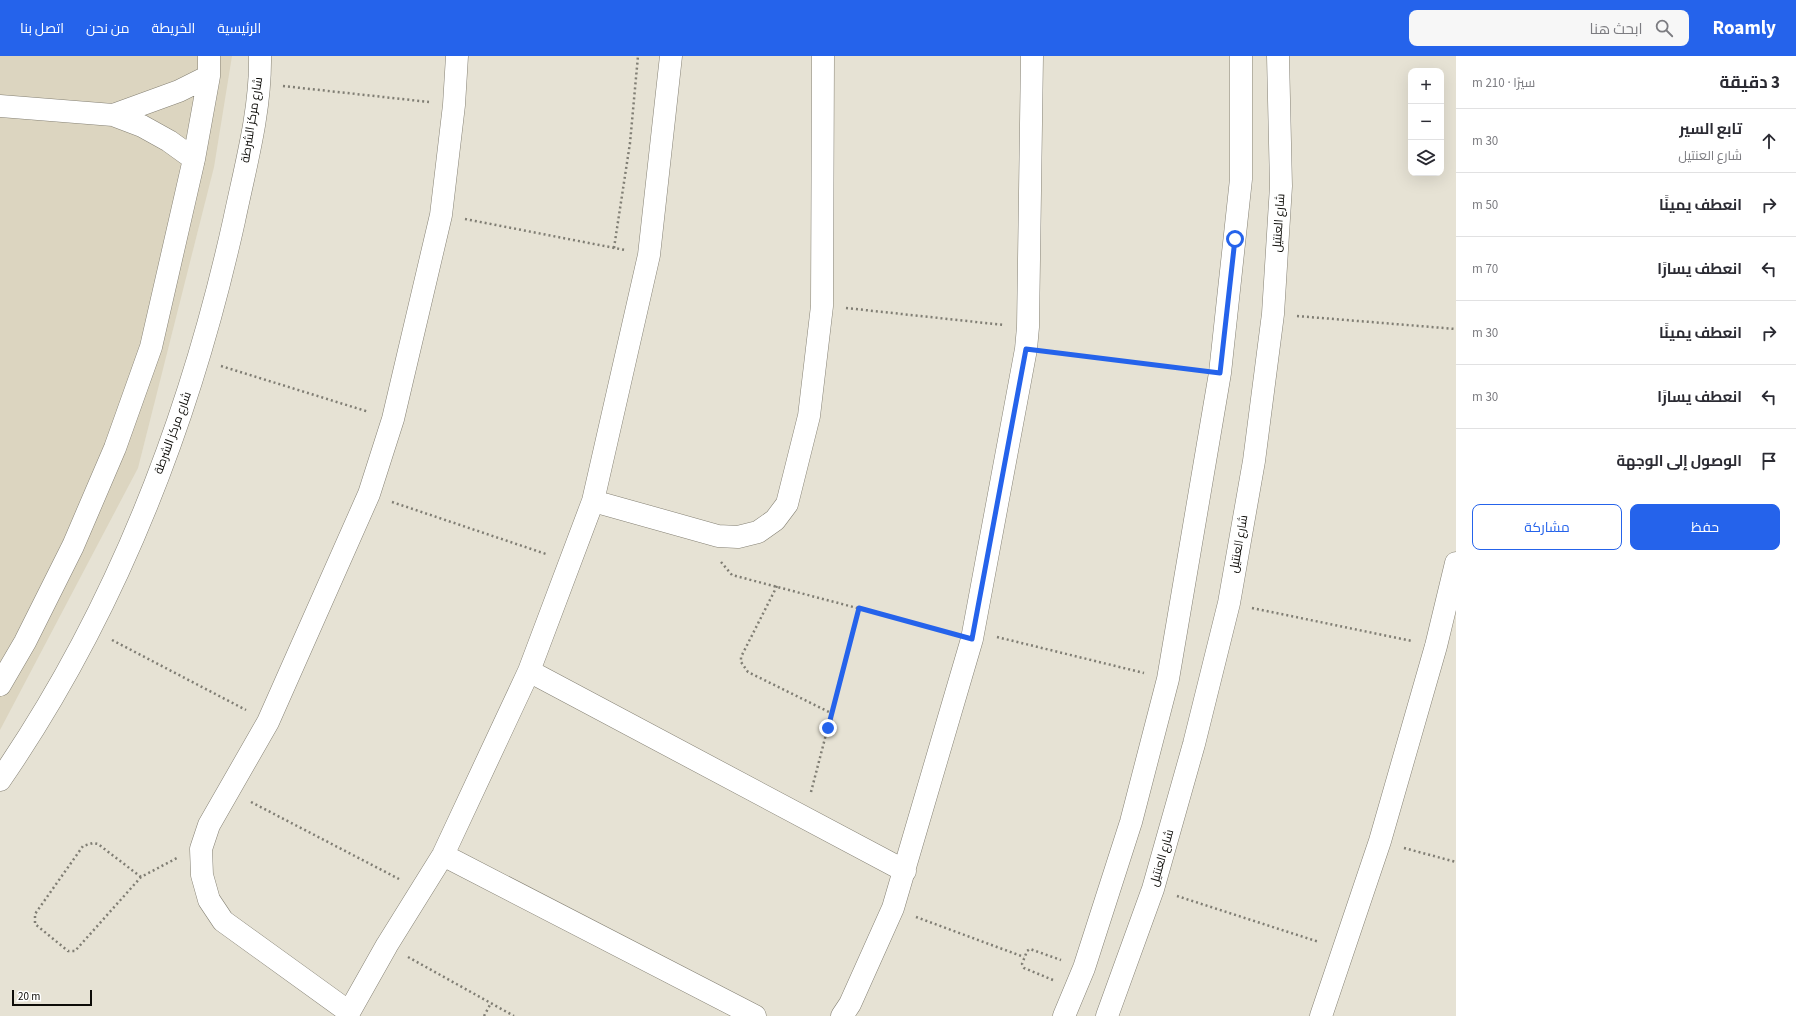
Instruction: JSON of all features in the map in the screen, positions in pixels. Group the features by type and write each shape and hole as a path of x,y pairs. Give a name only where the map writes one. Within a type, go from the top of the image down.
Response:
{"street":[{"name":"شارع مركز الشرطة","path":"0,780 26,742 90,628 132,540 168,451 198,360 232,230 244,176 260,84 260,56"},
{"path":"457,56 454,105 441,215 393,419 369,494 268,722 208,825 201,849 202,875 209,900 223,921 348,1014 443,854 529,671 593,501 649,255 671,56"},
{"path":"593,501 718,536 738,537 758,532 775,520 787,504 809,416 822,306 823,56"},
{"path":"842,1016 850,1004 893,908 973,635 1026,349 1028,327 1032,56"},
{"path":"1064,1016 1084,968 1131,822 1168,678 1220,373 1241,179 1241,56"},
{"name":"شارع العنتيل","path":"1107,1016 1154,889 1194,744 1229,603 1254,461 1273,314 1281,186 1278,56"},
{"path":"114,115 179,91 209,66"},
{"path":"0,685 25,642 73,546 115,448 151,347 194,159 209,66"},
{"path":"0,106 114,115 156,133 194,159"},
{"path":"1321,1016 1380,841 1436,646 1456,563"},
{"path":"529,671 905,870"},
{"path":"443,854 755,1016"}],"path":[{"path":"614,248 630,143 638,56"},
{"path":"260,84 454,105"},
{"path":"441,215 649,255"},
{"path":"822,306 1028,327"},
{"path":"1273,314 1456,329"},
{"path":"1026,349 1220,373"},
{"path":"198,360 393,419"},
{"path":"369,494 569,562"},
{"path":"718,536 718,550 722,564 732,575 859,608 973,635 1168,678"},
{"path":"777,586 741,657 741,662 748,672 831,713"},
{"path":"1229,603 1436,646"},
{"path":"804,817 859,608"},
{"path":"90,628 268,722"},
{"path":"229,790 421,891"},
{"path":"1380,841 1456,862"},
{"path":"141,877 98,844 93,843 83,846 35,914 35,924 68,951 75,951 141,877 180,856 201,849"},
{"path":"1154,889 1342,950"},
{"path":"893,908 1024,957"},
{"path":"388,945 514,1016"},
{"path":"1075,990 1024,968 1022,964 1024,957 1027,950 1032,949 1084,968"},
{"path":"484,1016 491,1003"}],"shaded area":[{"path":"0,56 232,56 214,167 138,468 0,730"}],"route":[{"path":"828,728 859,608 972,639 1026,349 1220,373 1235,239"}]}
